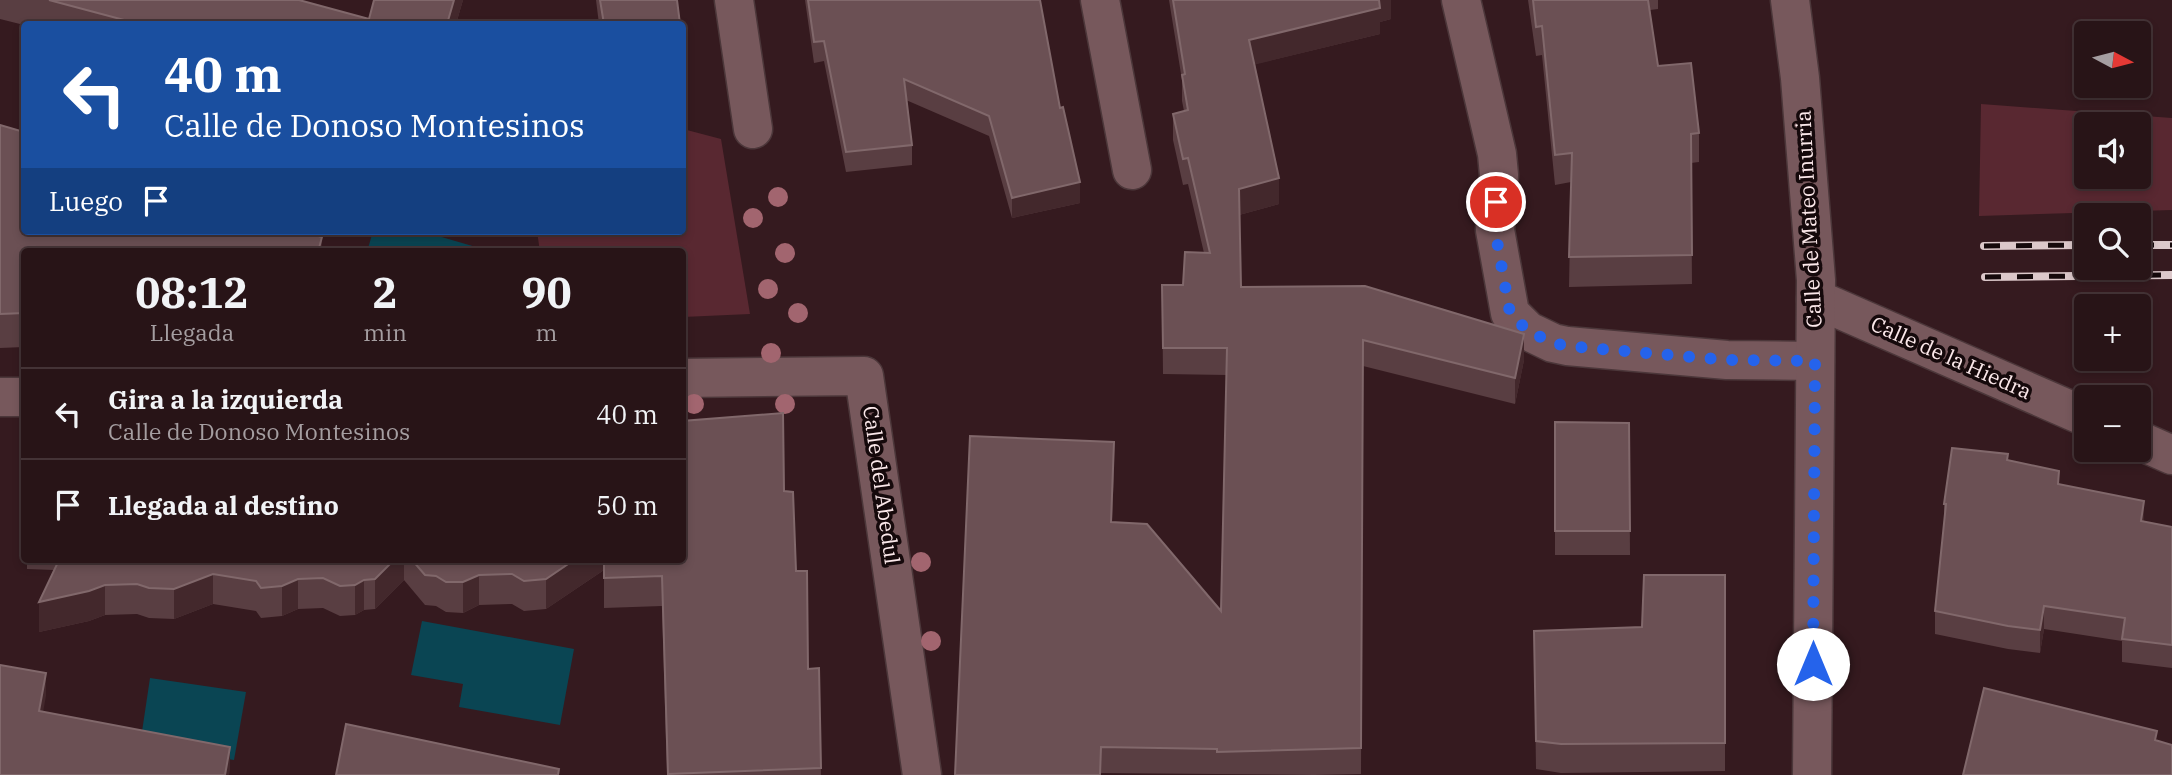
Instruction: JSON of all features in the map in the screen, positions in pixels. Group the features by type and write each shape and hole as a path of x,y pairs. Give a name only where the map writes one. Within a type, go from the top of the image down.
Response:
{"street":[{"path":"734,0 753,129"},
{"path":"1100,0 1132,170"},
{"path":"1461,0 1497,154 1499,175 1495,230 1510,313 1518,323 1541,338 1567,346 1727,360 1815,361"},
{"name":"Calle de Mateo Inurria","path":"1790,0 1800,79 1816,299 1812,775"},
{"name":"Calle de la Hiedra","path":"1816,299 2074,412"},
{"name":"Calle del Abedul","path":"686,378 864,376 922,775"},
{"path":"0,397 21,397"},
{"path":"2151,446 2172,455"}],"shaded area":[{"path":"1981,104 2090,112 2074,112 2074,189 2151,189 2151,116 2172,118 2172,210 2151,211 2151,203 2074,203 2074,213 1979,216"},
{"path":"686,130 721,139 750,314 686,317 686,248 539,248 538,235 686,235"}],"water":[{"path":"372,235 435,235 479,248 368,248"},
{"path":"422,621 574,649 560,725 459,707 463,684 411,675"},
{"path":"150,678 246,692 234,760 140,745"}],"building":[{"path":"49,0 299,0 369,19 374,0 454,0 448,21 128,21"},
{"path":"600,0 677,0 680,21 604,21"},
{"path":"808,0 1040,0 1060,108 1063,107 1080,182 1012,198 989,116 904,79 912,145 846,152 824,41 814,42"},
{"path":"1173,0 1379,0 1380,8 1249,40 1279,178 1239,189 1241,287 1365,286 1524,334 1515,378 1363,340 1361,748 1217,752 1217,749 1101,747 1100,775 955,775 970,436 1114,442 1111,522 1147,524 1221,611 1227,348 1163,348 1162,285 1183,285 1185,252 1210,253 1188,158 1183,159 1173,114 1188,110"},
{"path":"1533,0 1648,0 1658,66 1691,63 1699,133 1691,134 1692,255 1569,257 1572,153 1555,155 1542,26 1536,27"},
{"path":"0,125 21,131 21,235 322,237 319,248 21,248 21,313 0,314"},
{"path":"783,413 784,491 793,492 796,571 807,571 808,669 819,668 821,768 668,774 662,576 604,578 604,563 686,563 686,421"},
{"path":"1555,422 1629,423 1630,531 1555,531"},
{"path":"1952,448 2008,454 2007,460 2059,471 2058,484 2144,501 2141,521 2172,527 2172,645 2122,639 2125,618 2044,606 2040,630 1935,611 1944,504"},
{"path":"58,563 391,563 375,579 364,580 355,585 340,586 323,578 298,579 282,586 261,588 256,581 213,574 174,589 149,588 137,584 105,585 39,602"},
{"path":"415,563 570,563 546,579 524,581 512,574 479,575 463,582 446,582 436,576 425,575"},
{"path":"1644,575 1725,575 1725,743 1561,744 1536,741 1534,631 1642,627"},
{"path":"0,665 46,673 39,711 230,747 225,775 0,775"},
{"path":"1984,688 2157,731 2155,740 2172,745 2172,775 1963,775"},
{"path":"346,724 559,769 558,775 336,775"}],"railway":[{"path":"1984,246 2074,245"},
{"path":"2151,245 2172,245"},
{"path":"1985,277 2172,275"}],"route":[{"path":"1496,202 1495,230 1510,313 1518,323 1541,338 1567,346 1727,360 1815,361 1813,664"}]}
